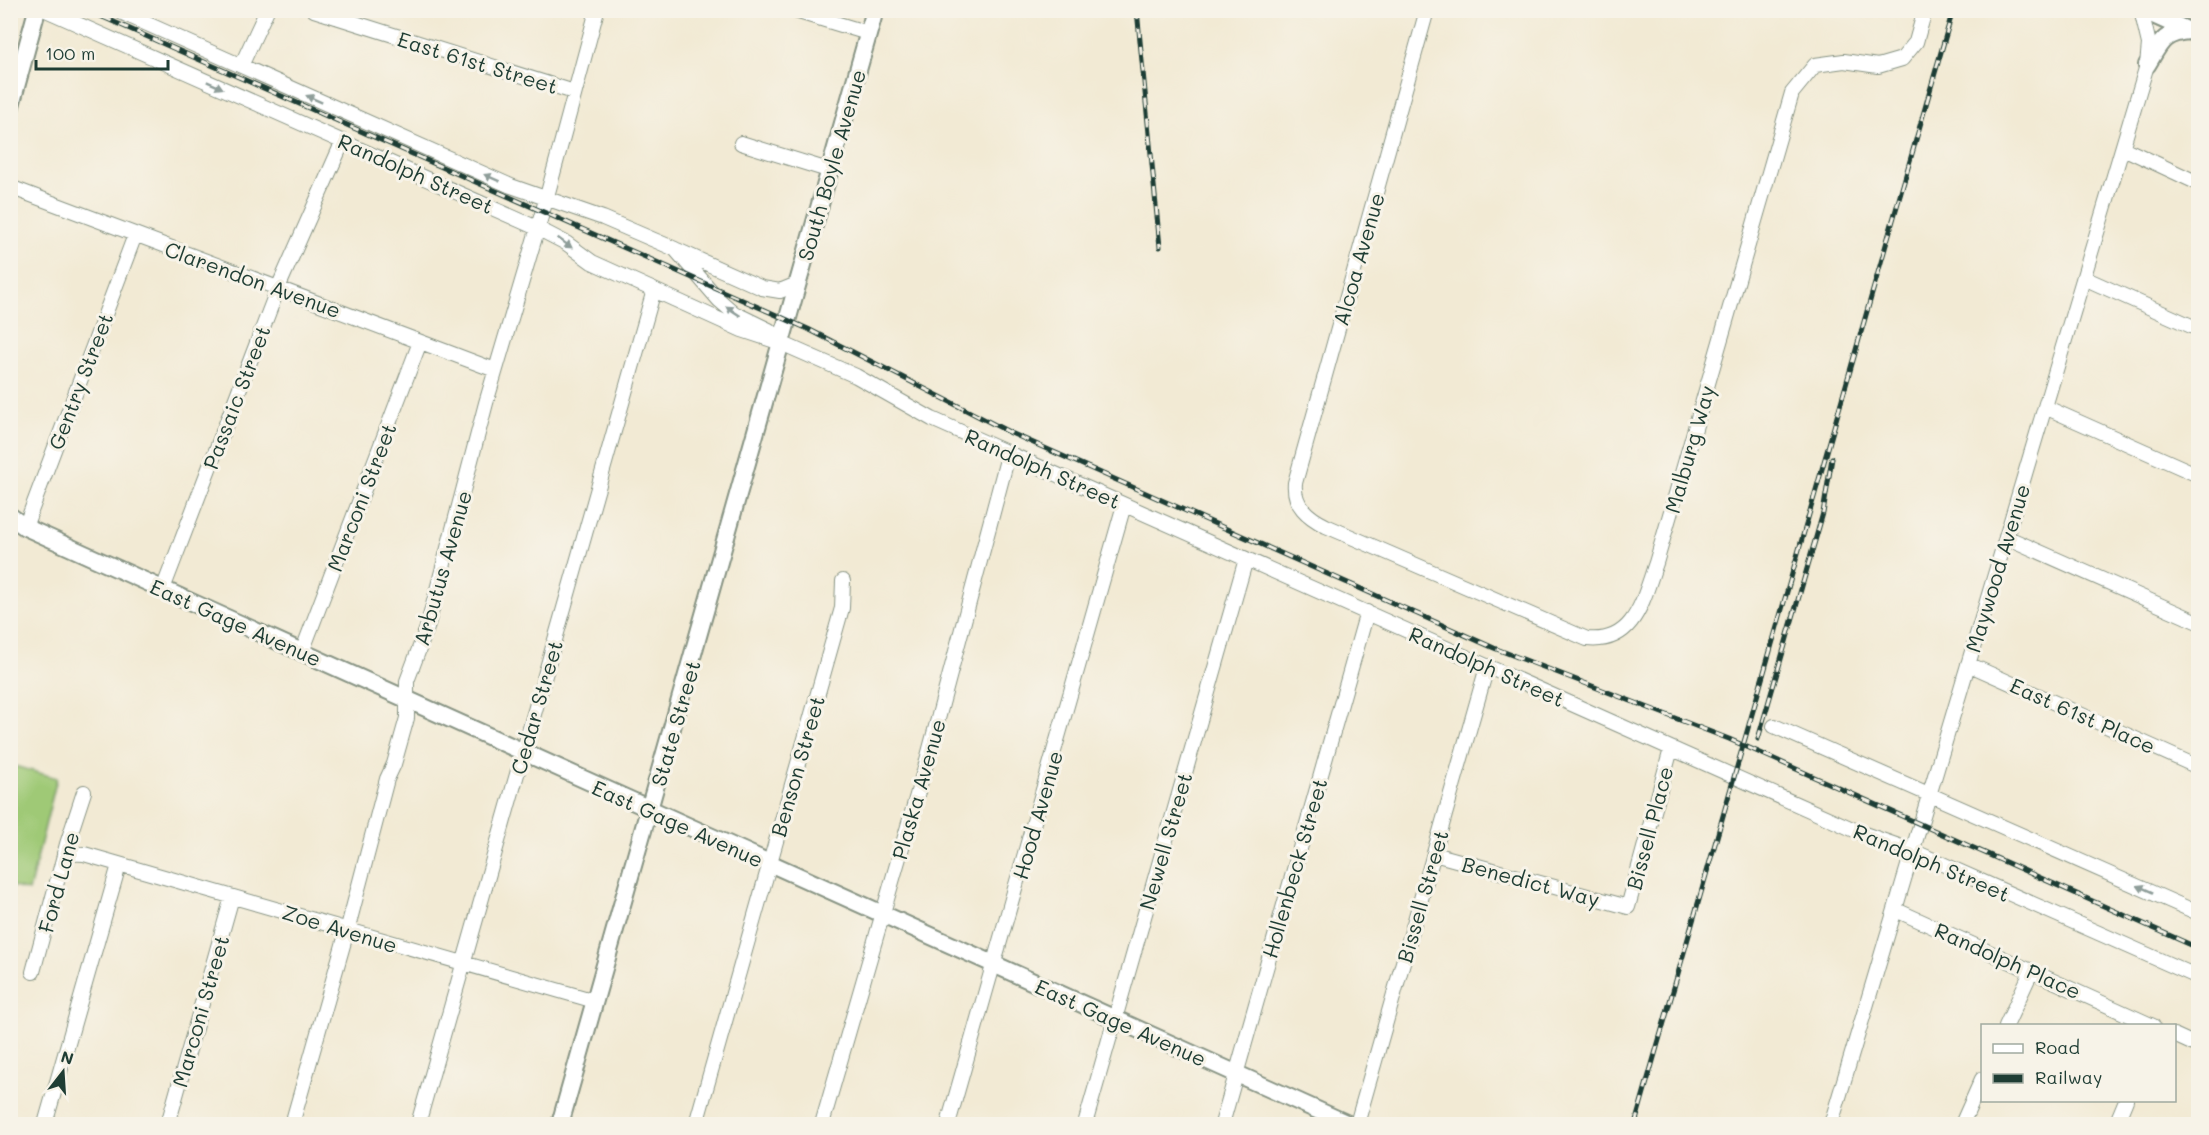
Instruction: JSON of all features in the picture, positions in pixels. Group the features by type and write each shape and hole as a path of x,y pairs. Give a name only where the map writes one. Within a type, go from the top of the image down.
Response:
{"main road":[{"path":"10,109 38,10"},
{"name":"South Boyle Avenue","path":"787,320 875,10"},
{"path":"2141,10 2194,33"},
{"path":"2147,65 2165,37 2176,32 2194,33"},
{"name":"State Street","path":"560,1125 787,320"},
{"name":"East Gage Avenue","path":"10,516 25,527 1348,1125"}],"street":[{"name":"Randolph Street","path":"46,10 537,228 566,243 583,257 766,340 781,343 855,376 932,419 1859,832 1913,851 2199,977"},
{"name":"Randolph Street","path":"116,10 546,200 603,218 675,249 719,300 734,313 768,330 781,343"},
{"path":"241,66 267,10"},
{"name":"East 61st Street","path":"314,10 574,92"},
{"name":"Arbutus Avenue","path":"292,1125 387,779 394,764 407,718 407,681 427,628 495,370 546,200 597,10"},
{"path":"792,10 868,33"},
{"name":"Alcoa Avenue","path":"1301,508 1296,496 1295,483 1427,10"},
{"name":"Malburg Way","path":"1301,508 1326,526 1587,639 1602,640 1617,636 1638,614 1656,563 1792,93 1815,65 1844,61 1878,66 1902,60 1916,42 1925,10"},
{"name":"Maywood Avenue","path":"1831,1125 2124,148 2147,65 2149,44 2141,10"},
{"name":"Passaic Street","path":"163,589 278,288 343,141"},
{"path":"741,143 828,170"},
{"path":"2124,148 2199,183"},
{"name":"Clarendon Avenue","path":"10,187 495,370"},
{"name":"Gentry Street","path":"25,527 135,235"},
{"path":"675,249 762,288 780,291 797,284"},
{"path":"2084,278 2199,329"},
{"name":"Cedar Street","path":"418,1125 654,290"},
{"name":"Marconi Street","path":"302,652 420,342"},
{"path":"2045,407 2199,476"},
{"name":"Plaska Avenue","path":"822,1125 926,764 1009,452"},
{"name":"Hood Avenue","path":"948,1125 1124,505"},
{"path":"2006,537 2199,622"},
{"name":"Newell Street","path":"1085,1125 1246,559"},
{"name":"Benson Street","path":"696,1125 842,608 843,581"},
{"name":"Hollenbeck Street","path":"1222,1125 1367,612"},
{"name":"East 61st Place","path":"1968,664 2199,767"},
{"name":"Bissell Street","path":"1357,1125 1487,667"},
{"path":"1774,726 2199,913"},
{"name":"Bissell Place","path":"1628,908 1671,749"},
{"name":"Ford Lane","path":"33,972 66,847 84,792"},
{"name":"Zoe Avenue","path":"66,847 119,865 334,924 347,931 595,1001"},
{"name":"Benedict Way","path":"1434,854 1628,908"},
{"path":"45,1125 119,865"},
{"name":"Marconi Street","path":"168,1125 232,897"},
{"name":"Randolph Place","path":"1896,910 2149,1024"},
{"path":"2007,1024 2032,970"},
{"path":"2176,1035 2199,1046"},
{"path":"1962,1125 1981,1083"},
{"path":"2116,1125 2126,1102"}],"green space":[{"path":"11,765 57,778 29,891 11,886"}],"railway":[{"path":"87,10 808,329 1011,433 1494,648 1729,739 2198,948"},
{"path":"1137,10 1160,247"},
{"path":"1635,1124 1953,10"},
{"path":"1758,739 1823,513 1832,458"}]}
